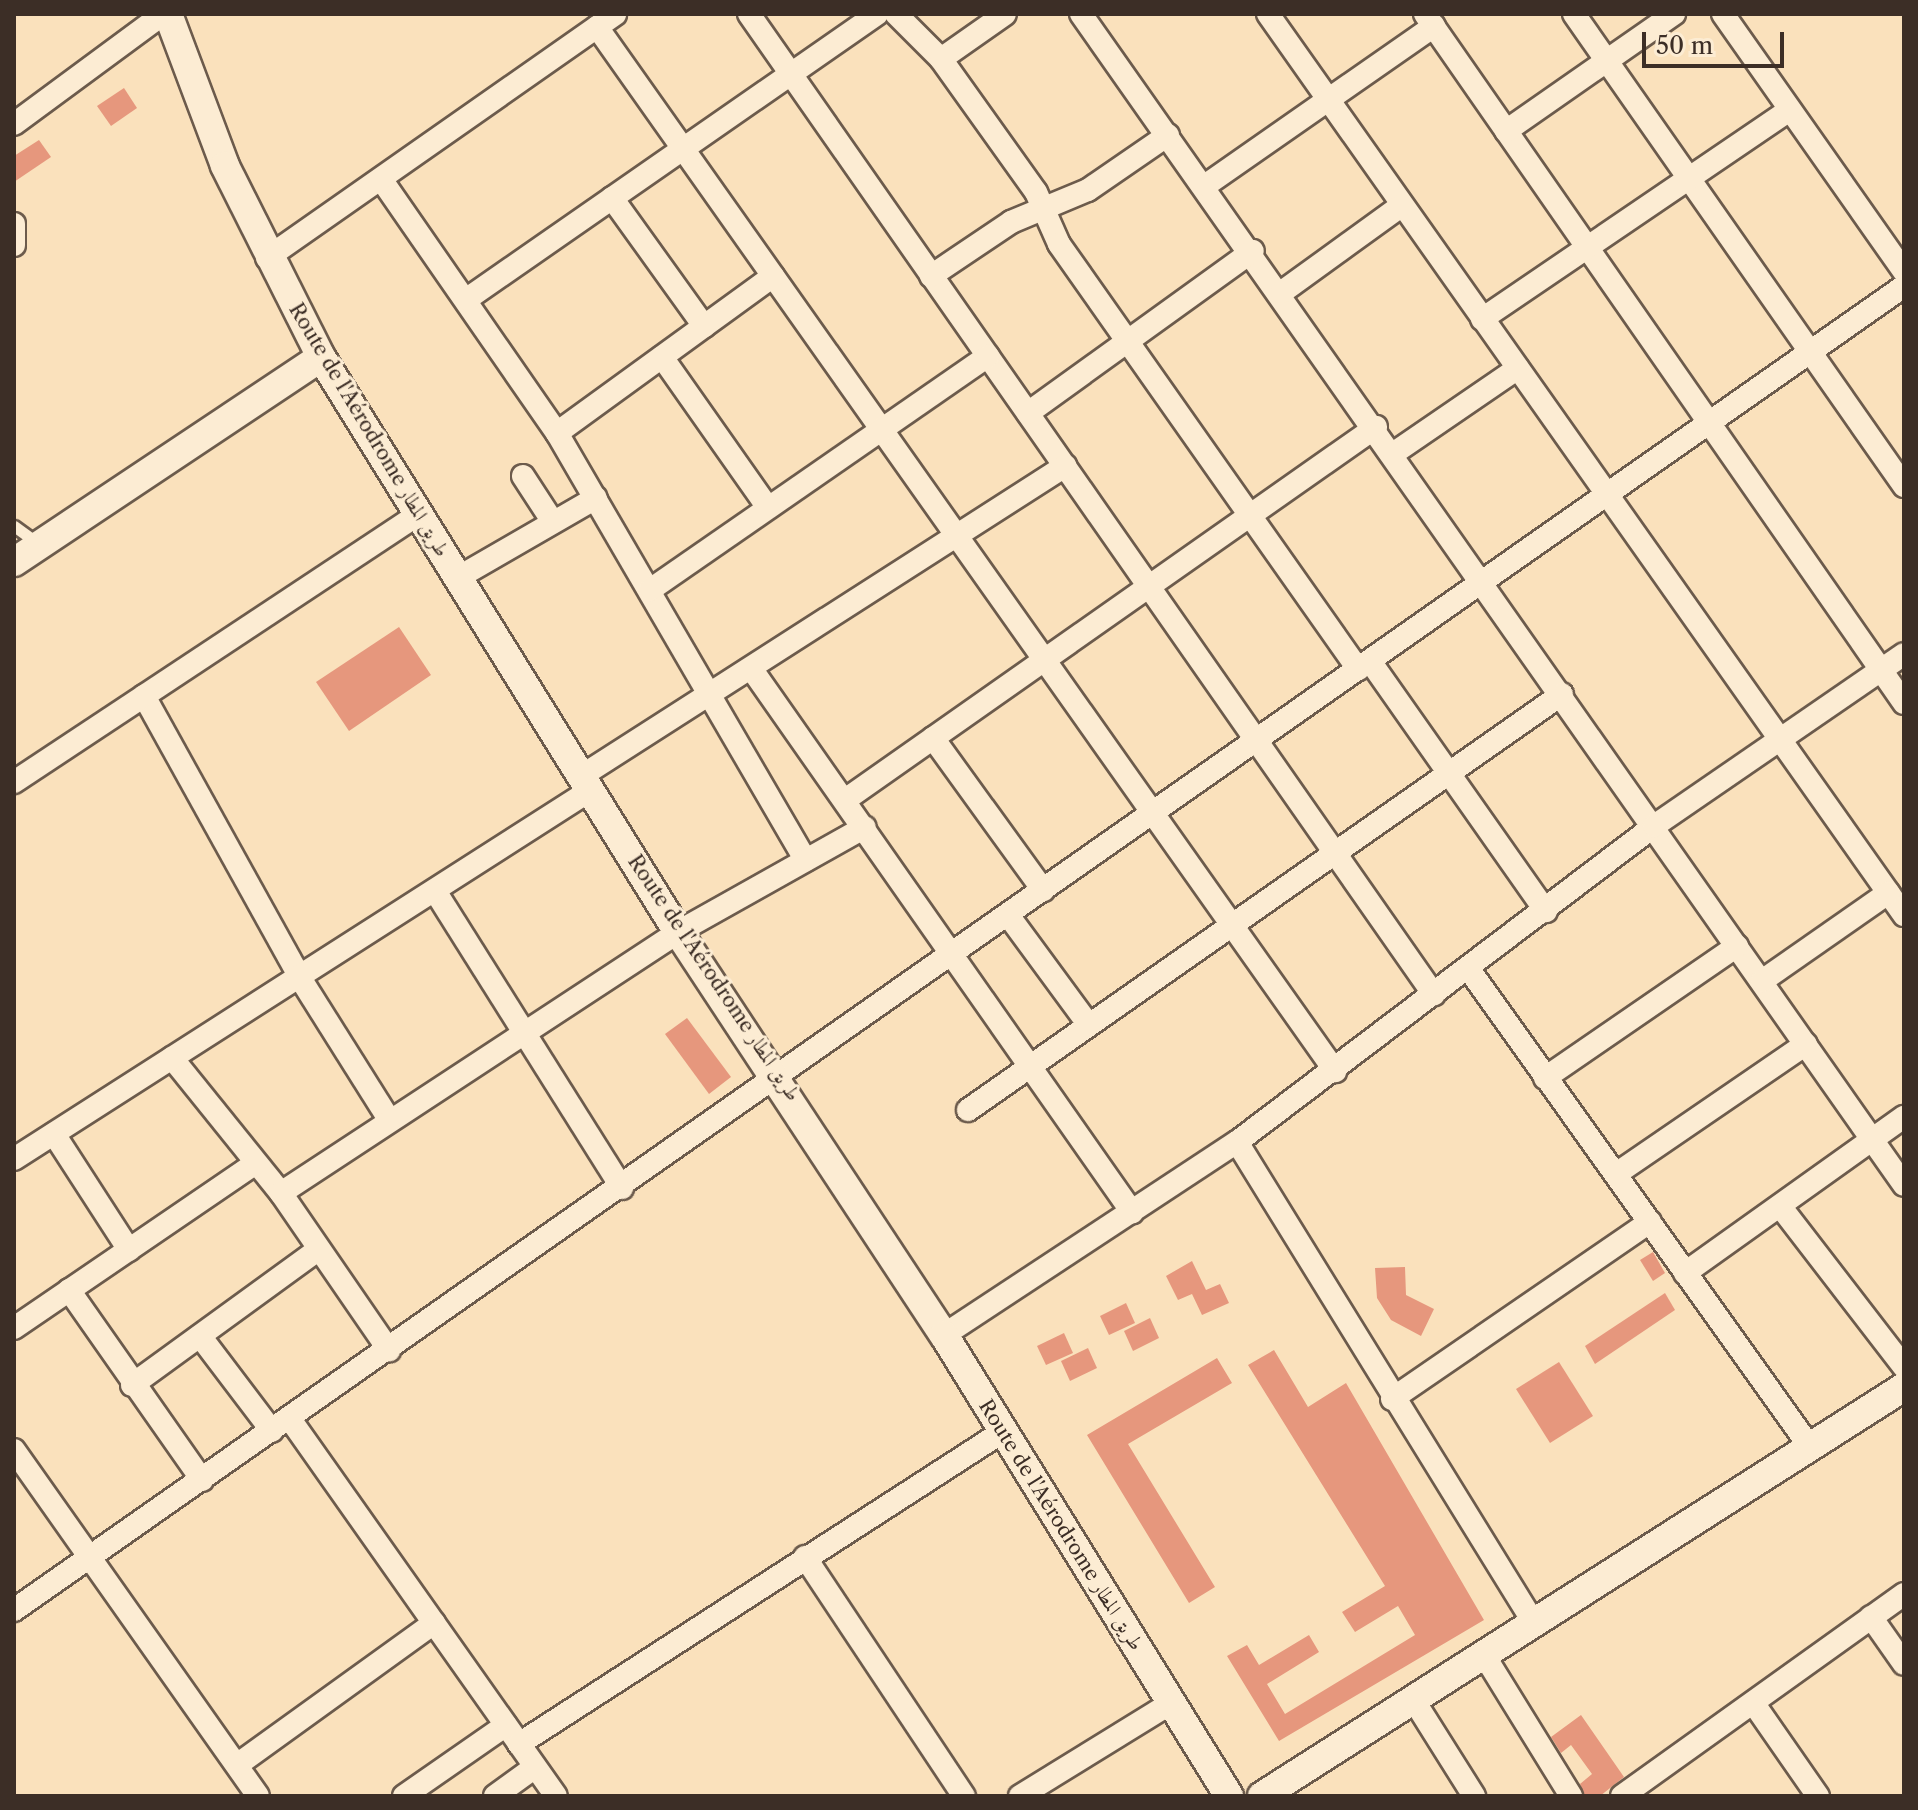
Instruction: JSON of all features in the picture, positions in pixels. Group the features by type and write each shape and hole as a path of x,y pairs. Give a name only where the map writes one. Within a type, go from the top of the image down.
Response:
{"street":[{"path":"14,124 166,14"},
{"name":"Route de l'Aérodrome طريق المطار","path":"166,14 267,258 321,357 678,932 781,1078 944,1335 1229,1796"},
{"path":"749,14 1434,995"},
{"path":"467,299 877,14"},
{"path":"896,14 941,59 1043,208 1059,244 1132,341 1250,511 1283,570 1449,772 1546,911"},
{"path":"941,59 1005,14"},
{"path":"1081,14 1282,292 1904,1185"},
{"path":"1268,14 1779,742 1898,902 1762,981"},
{"path":"1574,14 1904,486"},
{"path":"1506,131 1674,14"},
{"path":"1723,14 1904,272"},
{"path":"267,258 606,20 683,148 1335,1071"},
{"path":"1206,185 1329,99 1429,20 1711,421 1904,703"},
{"path":"1482,319 1790,110"},
{"path":"931,276 1043,208 1088,190 1168,135"},
{"path":"381,179 557,433 806,860"},
{"path":"612,198 704,326"},
{"path":"1282,292 1402,205"},
{"path":"14,224 20,235 14,245"},
{"path":"1028,413 1253,251"},
{"path":"557,433 773,276"},
{"path":"14,1610 781,1078 1043,890 1904,286"},
{"path":"650,590 988,356"},
{"path":"14,562 321,357"},
{"path":"662,357 768,508"},
{"path":"1394,453 1518,368"},
{"path":"845,800 1149,587 1250,511 1376,427"},
{"path":"17,1151 54,1134 435,891 711,697 1065,466"},
{"path":"523,476 551,519"},
{"path":"459,577 551,519 596,498"},
{"path":"14,782 419,514"},
{"path":"944,1335 1237,1142 1335,1071 1654,826 1904,654"},
{"path":"753,671 1132,1212"},
{"path":"968,1110 1562,694"},
{"path":"144,696 300,978 388,1118"},
{"path":"933,738 1043,890"},
{"path":"281,1193 388,1118 678,932 865,827"},
{"path":"435,891 622,1188"},
{"path":"1008,915 1088,1024"},
{"path":"1545,1078 1737,946"},
{"path":"1468,968 1810,1447"},
{"path":"1616,1174 1806,1044"},
{"path":"172,1058 254,1164 281,1193 389,1350"},
{"path":"1685,1273 1904,1117"},
{"path":"54,1134 129,1250"},
{"path":"1237,1142 1392,1399 1534,1623"},
{"path":"14,1328 254,1164"},
{"path":"1780,1206 1904,1367"},
{"path":"1392,1399 1650,1222"},
{"path":"132,1385 319,1249"},
{"path":"69,1290 132,1385 202,1480"},
{"path":"200,1336 281,1425 434,1623 556,1796"},
{"path":"1262,1796 1904,1387"},
{"path":"519,1744 1002,1432"},
{"path":"17,1462 90,1557 258,1796"},
{"path":"805,1557 964,1796"},
{"path":"1622,1796 1904,1594"},
{"path":"1871,1617 1904,1664"},
{"path":"237,1765 434,1623"},
{"path":"1484,1655 1571,1796"},
{"path":"1413,1699 1474,1796"},
{"path":"1020,1796 1171,1703"},
{"path":"1754,1704 1818,1796"},
{"path":"404,1796 506,1725"},
{"path":"495,1796 535,1767"}],"lane":[{"path":"14,526 40,545"}],"building":[{"path":"124,88 137,108 111,126 97,106"},
{"path":"39,140 51,157 14,182 14,156"},
{"path":"399,627 431,675 349,731 316,682"},
{"path":"687,1018 731,1077 709,1094 665,1034"},
{"path":"1653,1252 1665,1273 1653,1281 1640,1260"},
{"path":"1192,1261 1206,1290 1220,1284 1229,1303 1202,1315 1192,1294 1178,1300 1166,1276"},
{"path":"1405,1267 1406,1295 1434,1309 1421,1336 1391,1320 1377,1298 1375,1268"},
{"path":"1665,1293 1675,1310 1595,1364 1585,1346"},
{"path":"1126,1303 1135,1323 1109,1335 1100,1316"},
{"path":"1150,1318 1159,1338 1133,1351 1124,1331"},
{"path":"1064,1333 1073,1353 1046,1365 1037,1346"},
{"path":"1088,1348 1097,1368 1070,1381 1061,1361"},
{"path":"1274,1350 1308,1407 1346,1383 1484,1620 1279,1741 1227,1656 1247,1645 1259,1665 1309,1635 1319,1652 1267,1684 1285,1714 1415,1635 1398,1606 1355,1632 1342,1612 1385,1586 1248,1365"},
{"path":"1217,1358 1232,1383 1128,1444 1215,1587 1189,1603 1087,1435"},
{"path":"1559,1362 1593,1416 1550,1443 1516,1389"},
{"path":"1581,1715 1624,1777 1600,1796 1585,1796 1580,1784 1592,1774 1571,1745 1561,1753 1551,1737"}]}
